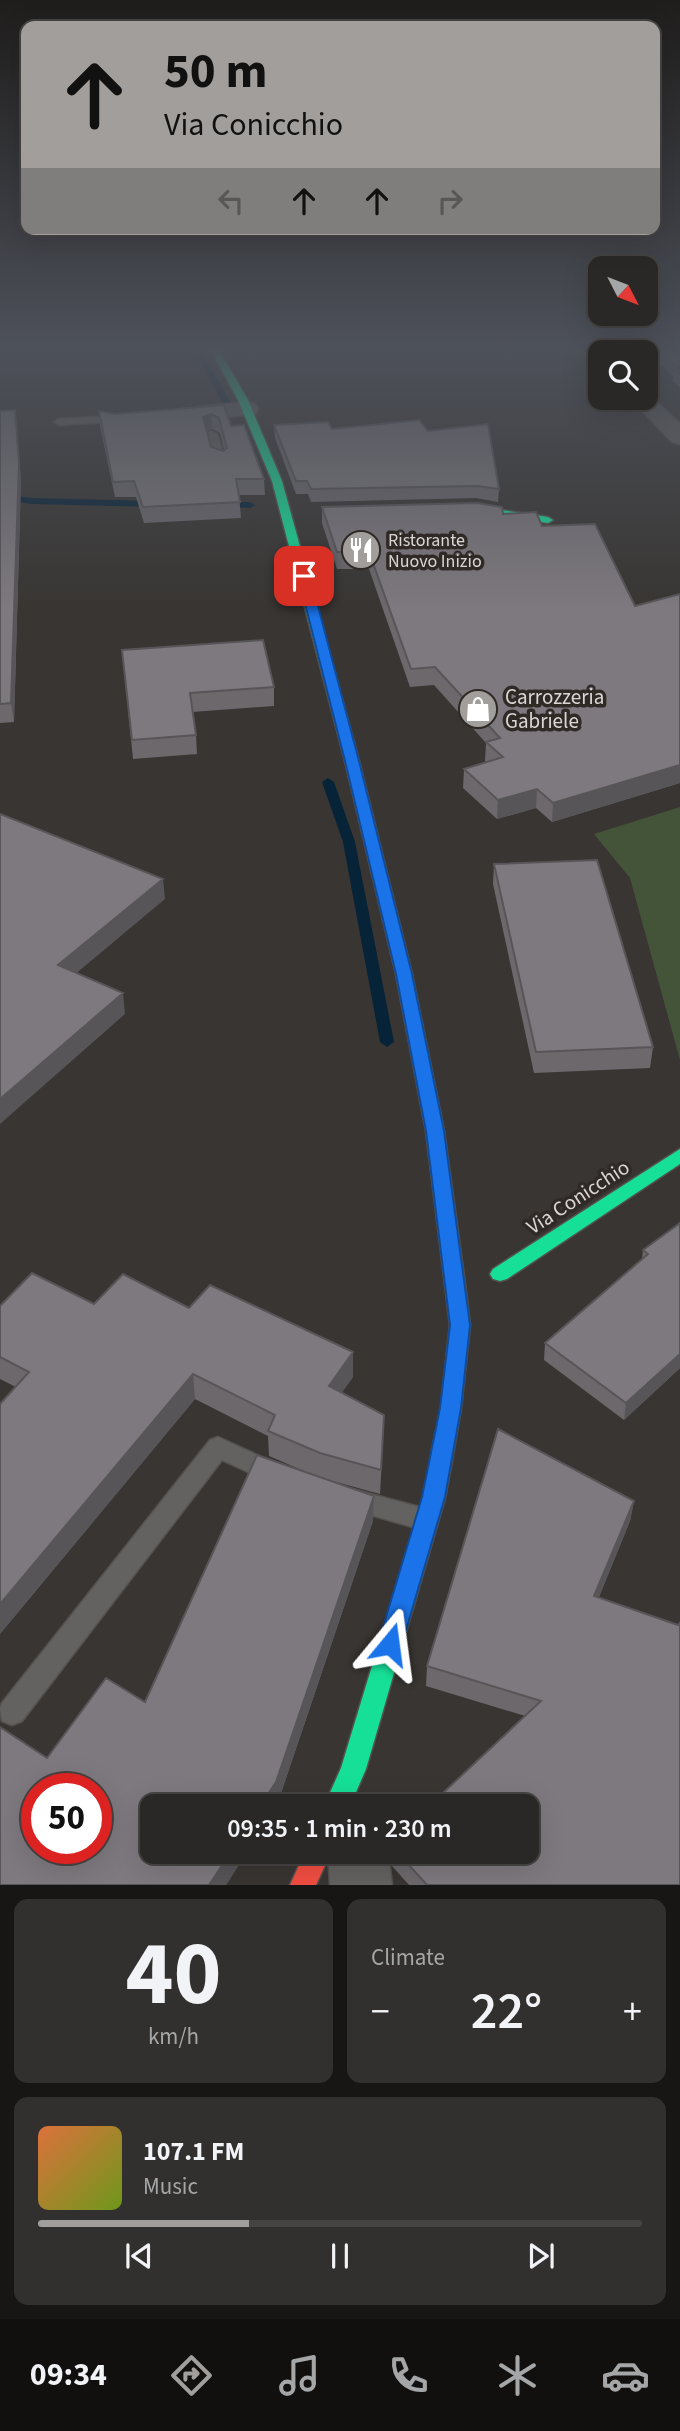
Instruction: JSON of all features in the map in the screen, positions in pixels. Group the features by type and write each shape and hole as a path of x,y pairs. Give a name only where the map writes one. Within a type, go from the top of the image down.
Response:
{"main road":[{"path":"258,435 293,513 404,974 435,1131 451,1274 460,1325 451,1408 427,1519 348,1794"},
{"path":"476,509 548,520"},
{"name":"Via Conicchio","path":"500,1274 680,1154"},
{"path":"303,1885 313,1864"}],"street":[{"path":"359,1864 361,1885"}],"lane":[{"path":"212,435 220,462"},
{"path":"12,1712 218,1447 257,1468 297,1482"},
{"path":"323,1490 376,1508 427,1519"}],"green space":[{"path":"680,807 680,1060 630,878 594,834"}],"building":[{"path":"0,435 17,435 19,463 11,703 0,704"},
{"path":"104,435 208,435 211,447 223,451 227,448 224,435 248,435 264,479 236,479 240,502 143,507 134,481 113,482"},
{"path":"278,435 490,435 499,489 477,486 311,489 307,481 296,481"},
{"path":"477,503 502,507 503,514 536,512 542,526 595,524 635,606 680,594 680,765 553,803 537,789 498,800 464,769 503,757 486,742 500,738 435,667 411,669 369,552 337,552 322,507"},
{"path":"263,640 274,687 190,693 196,735 132,740 122,650"},
{"path":"0,814 163,879 58,965 123,993 0,1099"},
{"path":"597,860 653,1047 536,1052 494,864"},
{"path":"680,1223 680,1354 626,1403 545,1343 648,1254 643,1250"},
{"path":"32,1273 94,1304 123,1274 189,1308 210,1285 353,1352 329,1386 384,1415 381,1470 320,1453 268,1431 275,1415 193,1374 0,1604 0,1404 29,1372 0,1357 0,1306"},
{"path":"498,1429 634,1501 594,1596 678,1625 680,1623 680,1885 427,1885 408,1864 539,1864 539,1794 442,1794 541,1701 427,1666"},
{"path":"257,1455 374,1496 276,1782 268,1794 140,1794 140,1864 223,1864 209,1885 0,1885 0,1727 47,1758 106,1678 145,1702"}],"waterway":[{"path":"0,497 33,501 154,504"},
{"path":"223,505 250,505"},
{"path":"328,782 349,842 387,1042"}],"traffic: fast":[{"path":"258,435 277,481 352,761 404,974 435,1131 455,1284"},
{"path":"488,511 548,520"},
{"path":"500,1274 680,1155"},
{"path":"342,1794 353,1769 434,1498 441,1460"}],"traffic: jam":[{"path":"441,1460 451,1408 460,1325 455,1284"},
{"path":"303,1885 313,1864"}],"place":[{"name":"Ristorante Nuovo Inizio","path":"361,550"},
{"name":"Carrozzeria Gabriele","path":"478,709"}],"route":[{"path":"304,576 404,974 435,1131 451,1274 460,1325 451,1408 433,1497 390,1644"}]}
